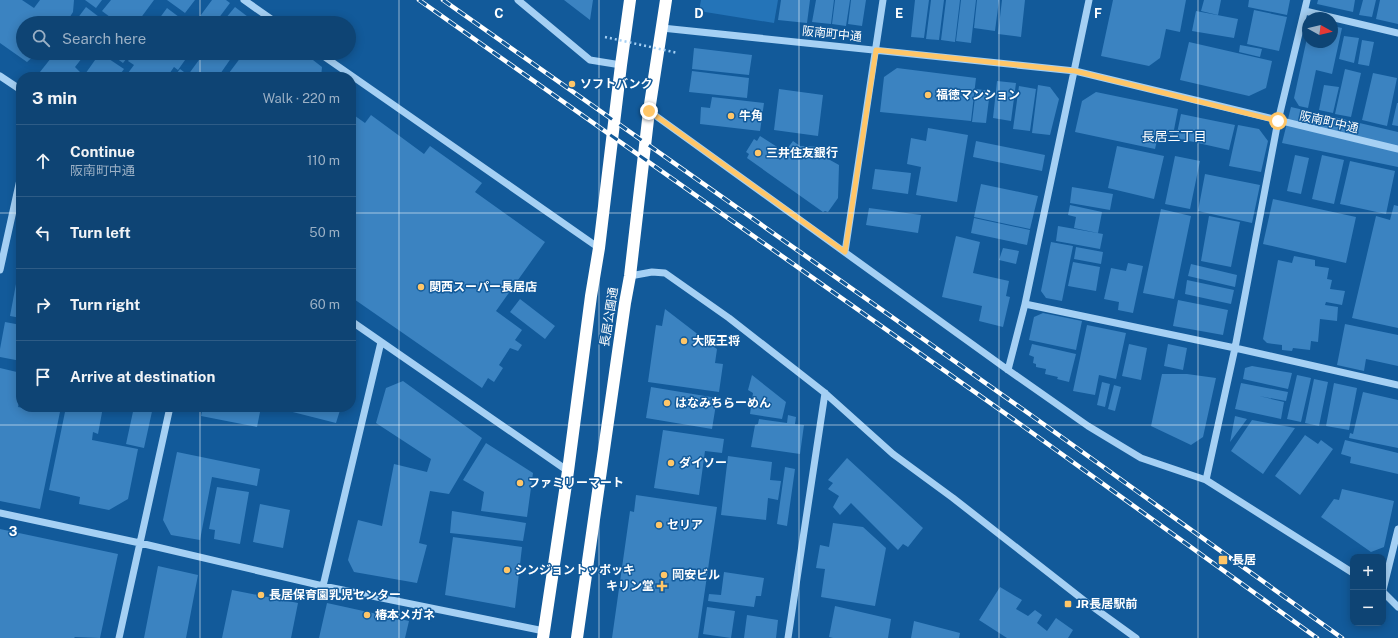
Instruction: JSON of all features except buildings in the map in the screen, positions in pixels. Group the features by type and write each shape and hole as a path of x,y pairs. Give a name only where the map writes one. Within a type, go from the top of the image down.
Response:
{"highway":[{"name":"長居公園通","path":"543,634 568,471 591,296 599,248 630,0"},
{"name":"長居公園通","path":"577,638 630,276 649,111 666,0"}],"street":[{"path":"244,0 266,16"},
{"path":"518,0 590,60 621,65"},
{"path":"845,252 883,0"},
{"path":"1008,370 1025,304 1089,0"},
{"path":"1206,480 1235,348 1278,121 1307,0"},
{"path":"1305,11 1398,32"},
{"name":"阪南町中通","path":"662,28 1075,71 1398,149"},
{"path":"328,60 343,72"},
{"path":"0,76 16,87"},
{"path":"356,81 599,248"},
{"path":"649,111 1088,426 1140,458 1206,480 1350,571"},
{"path":"0,270 16,198"},
{"path":"630,276 652,272 665,273 730,318 826,393 893,454 954,498 1086,602 1136,638"},
{"path":"1025,304 1235,348 1398,385"},
{"path":"356,324 568,471"},
{"path":"323,586 381,342"},
{"path":"788,638 826,393"},
{"path":"119,638 169,412"},
{"path":"0,513 543,634"},
{"path":"1383,590 1398,529"},
{"path":"1386,594 1398,607"}],"path":[{"path":"605,38 678,54"}],"shaded area":[{"path":"701,0 778,0 774,23 699,11"}],"railway":[{"path":"419,0 1020,424 1317,638"},
{"path":"443,0 1028,413 1342,638"}],"place":[{"name":"ソフトバンク","path":"572,84"},
{"name":"福徳マンション","path":"928,95"},
{"name":"牛角","path":"731,116"},
{"name":"三井住友銀行","path":"758,153"},
{"name":"関西スーパー長居店","path":"421,287"},
{"name":"大阪王将","path":"684,341"},
{"name":"はなみちらーめん","path":"667,403"},
{"name":"ダイソー","path":"671,463"},
{"name":"ファミリーマート","path":"520,483"},
{"name":"セリア","path":"659,525"},
{"name":"長居","path":"1223,560"},
{"name":"シンジョントッポッキ","path":"507,570"},
{"name":"岡安ビル","path":"664,575"},
{"name":"キリン堂","path":"662,586"},
{"name":"長居保育園乳児センター","path":"261,595"},
{"name":"JR長居駅前","path":"1068,604"},
{"name":"椿本メガネ","path":"367,615"}],"district":[{"name":"長居三丁目","path":"1174,136"}],"route":[{"path":"649,111 845,252 876,50 1075,71 1278,121"}]}
